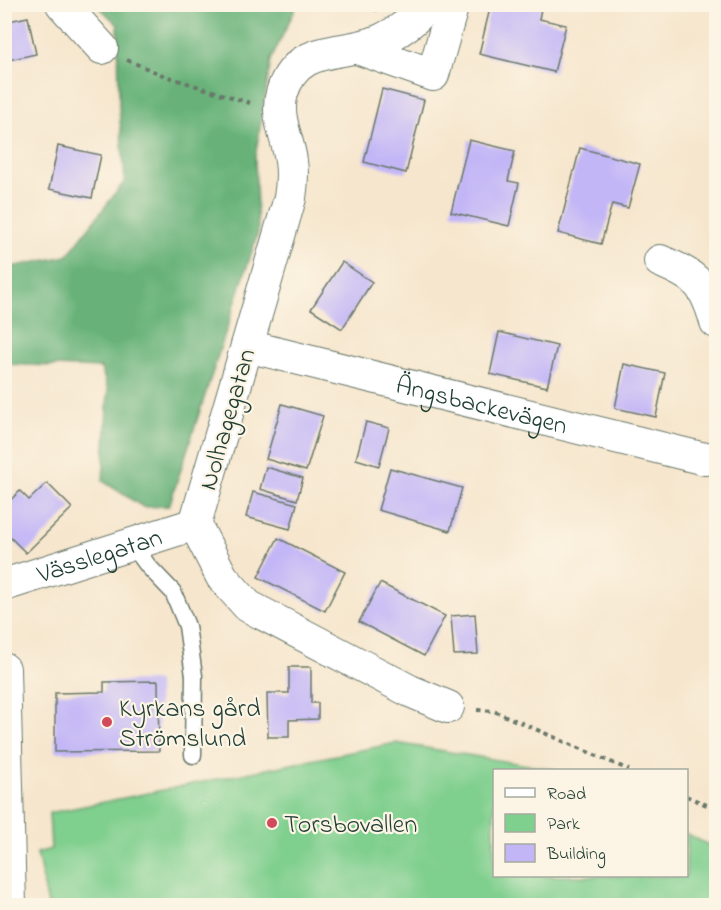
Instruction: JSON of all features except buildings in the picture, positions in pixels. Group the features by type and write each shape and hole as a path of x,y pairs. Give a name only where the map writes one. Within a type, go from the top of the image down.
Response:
{"street":[{"path":"62,4 102,48"},
{"name":"Nolhagegatan","path":"429,4 398,30 381,40 357,48 324,52 308,58 293,72 282,93 280,112 293,179 290,198 195,524 222,577 248,606 411,691 448,707"},
{"name":"Nolhagegatan","path":"357,48 434,75 453,4"},
{"path":"660,261 690,274 700,284 717,322"},
{"name":"Ängsbackevägen","path":"247,346 705,459 717,457"},
{"name":"Vässlegatan","path":"4,585 195,524"},
{"path":"4,669 10,906"}],"lane":[{"path":"132,544 148,566 173,592 187,626 194,676 193,754"}],"path":[{"path":"102,48 165,76 280,112"},
{"path":"448,707 494,711 624,769"},
{"path":"688,796 717,809"}],"green space":[{"path":"97,5 297,5 271,60 255,158 258,233 169,506 143,507 103,481 108,390 101,368 5,364 5,268 67,256 125,181 119,108 118,25"},
{"name":"Torsbovallen","path":"396,743 551,769 493,769 493,877 688,877 688,835 716,849 716,905 48,905 37,853 51,849 49,813"}],"place":[{"name":"Kyrkans gård Strömslund","path":"107,722"},
{"name":"Torsbovallen","path":"272,823"}]}
